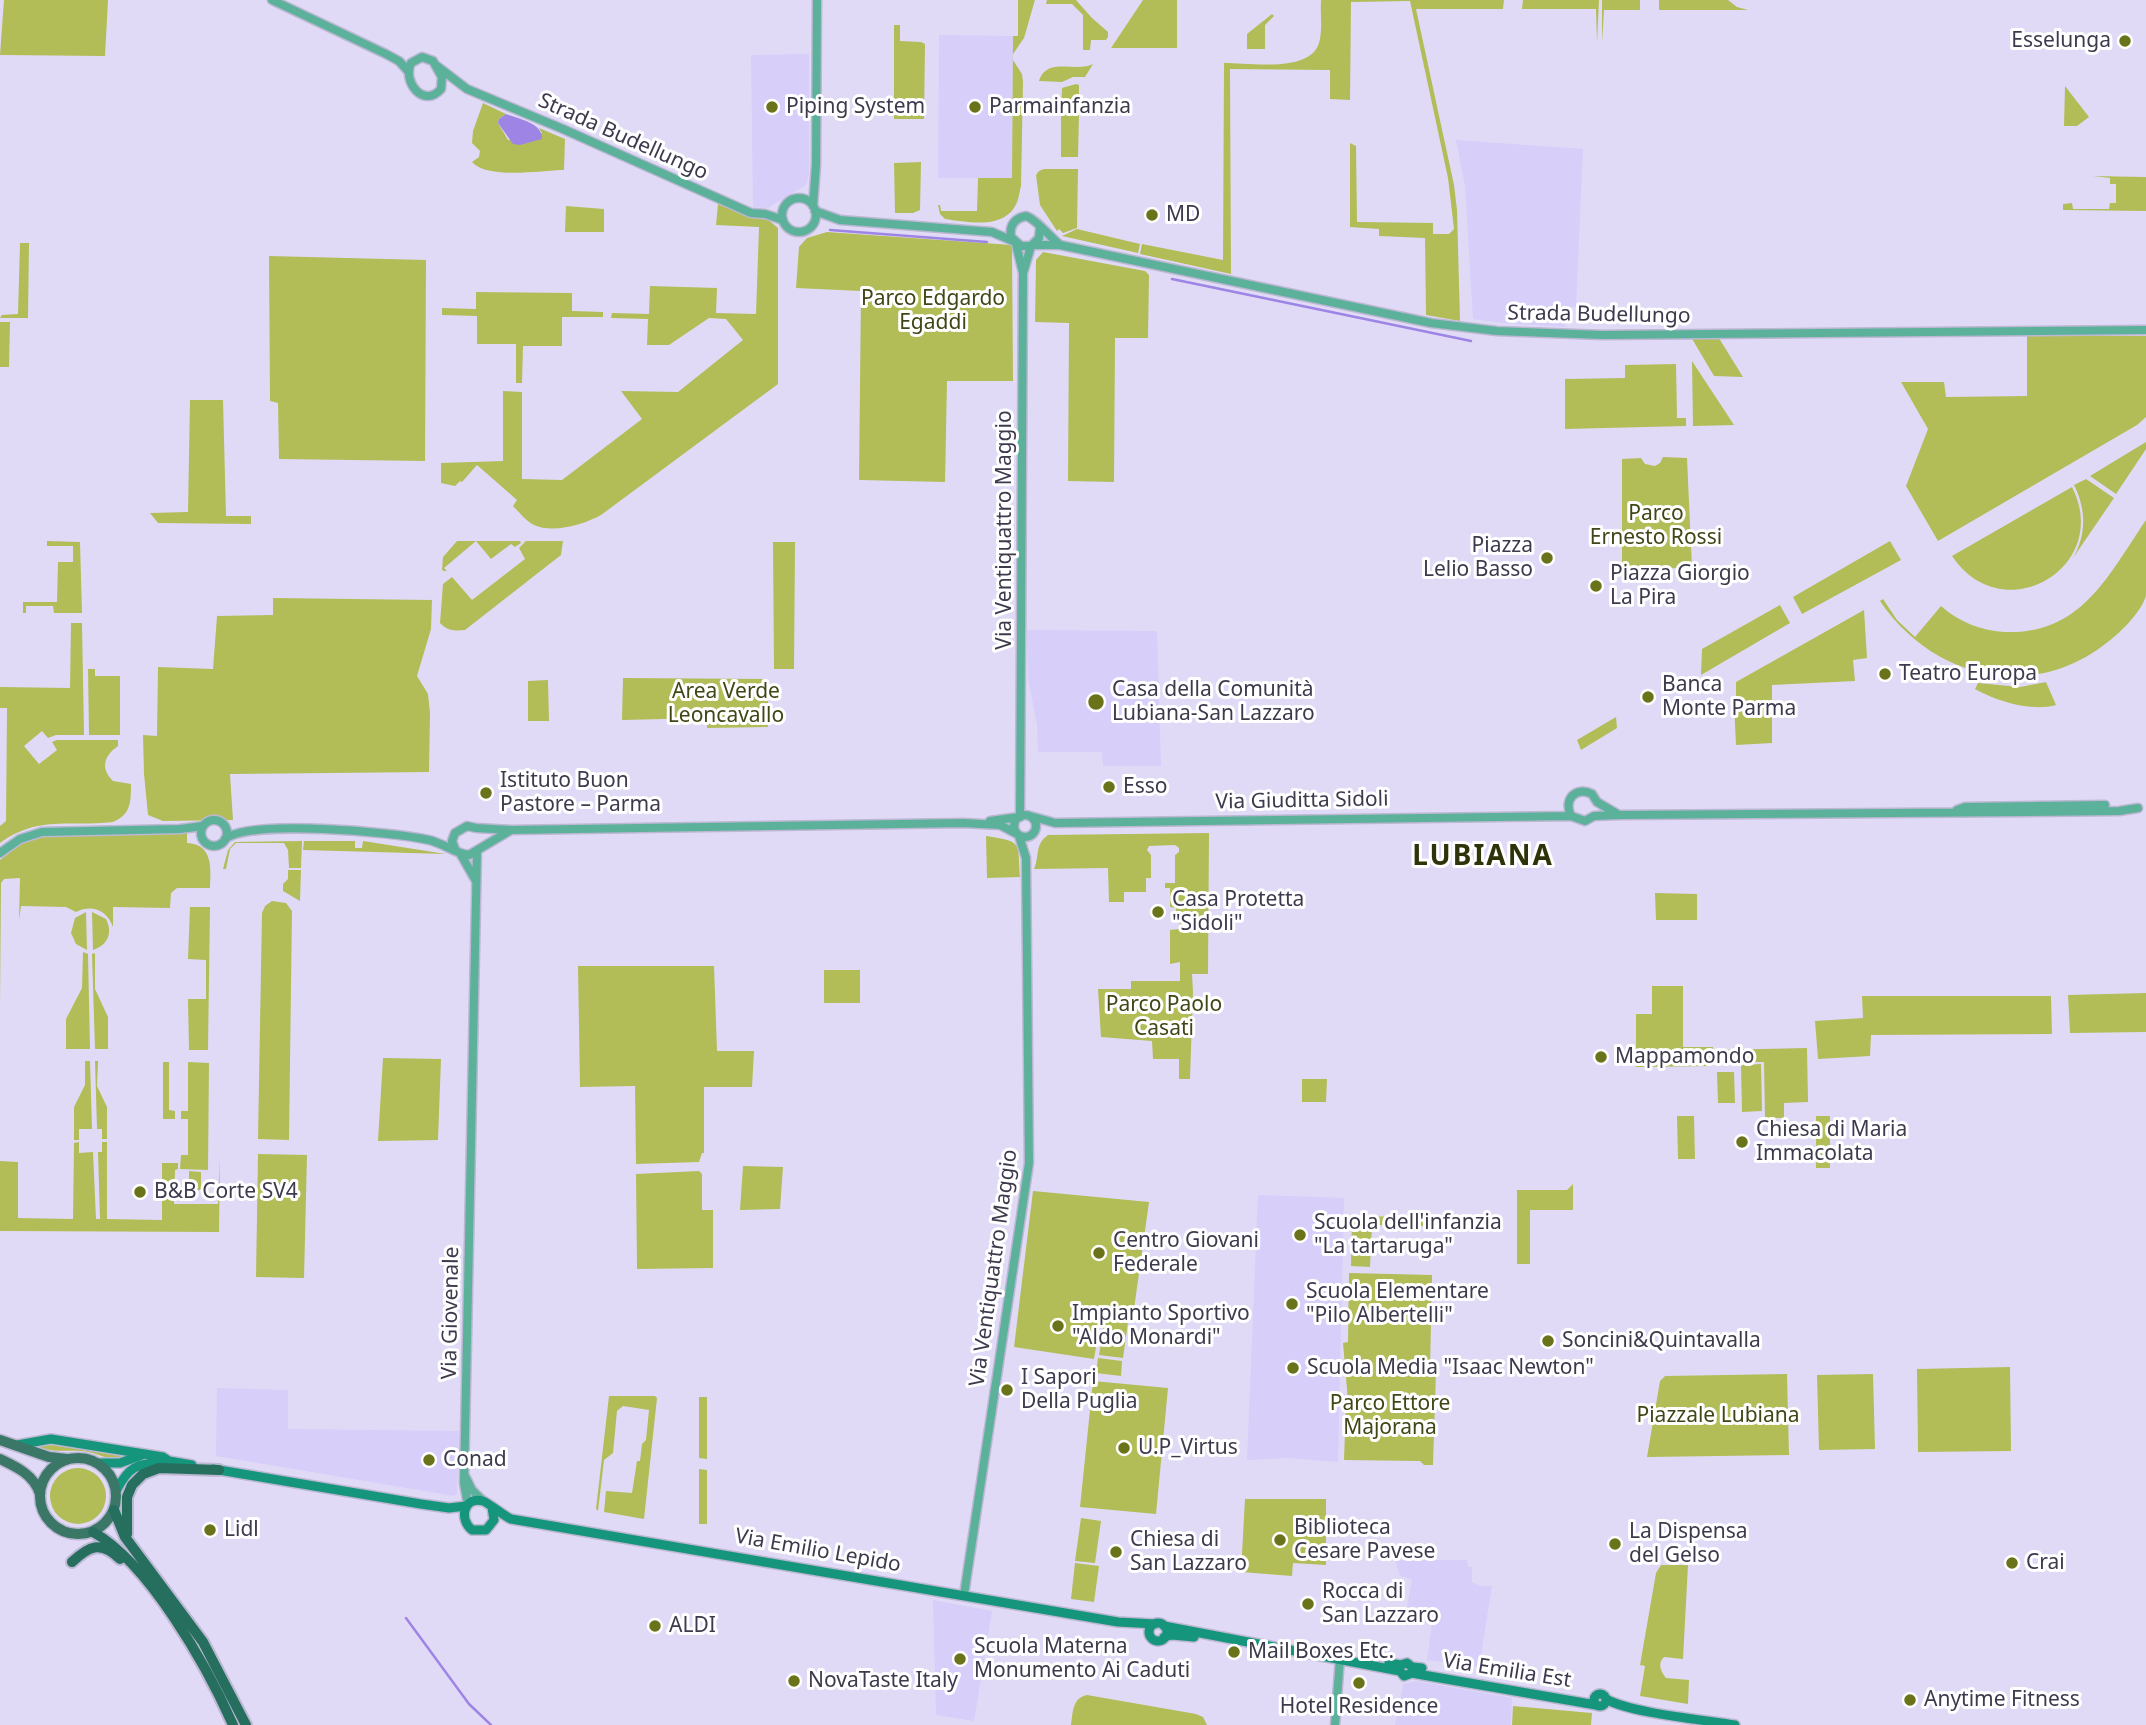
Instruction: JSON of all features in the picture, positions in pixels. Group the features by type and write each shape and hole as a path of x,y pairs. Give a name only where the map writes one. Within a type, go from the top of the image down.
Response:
{"highway":[{"path":"132,1546 126,1529 127,1503 129,1492 138,1478 157,1468 219,1470"},
{"path":"114,1510 121,1529 132,1546 204,1642 246,1725"},
{"path":"93,1532 116,1546 156,1595 194,1650 233,1725"},
{"path":"72,1562 88,1549 98,1547 108,1550 156,1595"}],"main road":[{"path":"12,1444 23,1445 51,1439 163,1457 169,1461"},
{"path":"0,1440 54,1458 82,1458 99,1463 123,1462 144,1455"},
{"path":"40,1495 42,1484 51,1469 71,1458"},
{"path":"0,1459 28,1475 37,1487 43,1512 54,1526 71,1534 93,1532 106,1523 114,1510 116,1491 111,1476 99,1463"},
{"path":"116,1491 126,1474 137,1465 169,1461 425,1505 449,1508 467,1506 472,1502 487,1504 511,1519"},
{"path":"425,1505 450,1511 463,1518 468,1528 477,1532 486,1530 495,1516 487,1504"},
{"path":"463,1518 467,1506"},
{"name":"Via Emilio Lepido","path":"511,1519 1118,1622 1160,1625 1223,1639 1342,1658"},
{"path":"492,1524 511,1519"},
{"name":"Via Emilio Lepido","path":"1118,1622 1150,1635 1155,1640 1172,1635 1223,1639"},
{"path":"1150,1635 1151,1627 1160,1625 1166,1630 1164,1637"},
{"name":"Via Emilia Est","path":"1342,1658 1400,1668 1407,1663 1412,1670 1735,1725"}],"street":[{"name":"Strada Budellungo","path":"272,0 399,61 408,71 415,90 421,95 433,96 443,85 467,89 751,213 783,220 788,228 796,232 806,230 814,224 840,220 992,232 1015,243 1060,245 1431,323 1497,331 1602,335 2146,330"},
{"path":"814,224 817,0"},
{"name":"Strada Budellungo","path":"386,54 429,58 467,89"},
{"path":"408,71 412,61 422,57"},
{"path":"437,66 443,85"},
{"path":"765,214 784,208 790,201 800,199 816,177"},
{"name":"Strada Budellungo","path":"800,199 840,220"},
{"path":"783,220 784,208"},
{"name":"Strada Budellungo","path":"992,232 1026,216 1035,220 1040,228 1060,245"},
{"path":"1013,223 1010,232 1015,243"},
{"path":"1032,245 1039,238 1040,228"},
{"name":"Via Ventiquattro Maggio","path":"1015,243 1023,273 1024,817"},
{"name":"Via Ventiquattro Maggio","path":"1023,273 1032,245"},
{"name":"Via Giuditta Sidoli","path":"1619,815 1597,802 1592,794 1580,791 1571,797 1570,811 1580,821 1594,816 1619,815 1955,811 1965,807 1990,806 2142,808"},
{"path":"1594,816 1597,802"},
{"name":"Via Giuditta Sidoli","path":"963,823 1024,817 1055,823 1549,816 1570,811"},
{"path":"1018,835 1014,827 1024,817 1036,825 1033,834"},
{"name":"Via Giuditta Sidoli","path":"0,853 20,839 42,832 180,829 203,826 212,820 225,827 266,830 357,830 432,841 469,855 510,830"},
{"name":"Via Giuditta Sidoli","path":"432,841 453,836 462,827 510,830 963,823 1000,825 1026,838 1055,823"},
{"path":"202,839 203,826"},
{"path":"225,827 225,839"},
{"path":"476,828 482,840 478,850"},
{"name":"Via Giuditta Sidoli","path":"180,829 194,832 206,844 213,846 221,844 236,833 266,830"},
{"name":"Via Ventiquattro Maggio","path":"964,1595 1029,1163 1026,858 1033,834"},
{"name":"Via Ventiquattro Maggio","path":"1018,835 1026,858"},
{"path":"453,836 458,851 477,883"},
{"name":"Via Giovenale","path":"467,1506 464,1483 478,850"},
{"path":"465,1476 472,1490 487,1504"},
{"path":"1335,1725 1342,1658"}],"shaded area":[{"name":"Parmainfanzia","path":"939,35 1013,36 1012,178 938,178"},
{"path":"809,54 809,175 806,185 768,208 753,207 751,55"},
{"path":"506,114 534,125 539,129 542,139 520,145 513,144 498,123"},
{"path":"1456,140 1583,149 1576,307 1564,307 1565,327 1473,319 1465,186"},
{"name":"Casa della Comunità Lubiana-San Lazzaro","path":"1027,630 1157,631 1161,766 1103,766 1102,752 1038,752 1037,725 1028,679"},
{"path":"1258,1195 1344,1198 1338,1462 1287,1458 1247,1460"},
{"path":"217,1388 288,1390 288,1429 459,1431 457,1494 454,1496 216,1456"},
{"path":"1395,1560 1467,1560 1468,1567 1472,1567 1472,1582 1481,1586 1492,1586 1479,1667 1427,1660 1432,1624 1405,1619 1412,1579 1400,1576"},
{"name":"Scuola Materna Monumento Ai Caduti","path":"933,1600 992,1611 974,1721 936,1715"},
{"path":"1416,1681 1512,1698 1511,1725 1395,1725 1397,1715 1403,1714 1403,1684"}],"green space":[{"path":"4,0 108,0 105,56 0,55"},
{"path":"1018,0 1035,0 1024,38 1013,54 1023,82 1021,186 1018,200 1008,215 992,222 945,219 940,214 938,205 941,211 977,211 978,178 1012,178 1013,36 1018,36"},
{"path":"1047,0 1076,0 1108,32 1108,37 1106,40 1091,40 1090,50 1083,50 1083,15 1072,4 1046,4"},
{"path":"1143,0 1177,0 1177,48 1111,48"},
{"path":"1321,0 1504,0 1503,9 1416,9 1454,185 1460,321 1426,315 1425,238 1379,236 1379,229 1350,227 1350,143 1356,146 1357,222 1433,223 1433,234 1449,234 1454,229 1448,178 1410,1 1351,2 1350,100 1330,99 1330,70 1230,69 1231,274 1140,254 1142,244 1223,260 1224,63 1263,65 1292,63 1304,59 1319,43"},
{"path":"1523,0 1599,0 1597,43 1596,9 1522,9"},
{"path":"1602,0 1640,0 1640,10 1604,10 1602,43"},
{"path":"1659,0 1728,0 1737,7 1748,10 1659,10"},
{"path":"1272,14 1274,16 1265,25 1265,49 1247,49 1247,34"},
{"path":"894,25 900,25 900,41 925,44 924,119 894,119"},
{"path":"1093,64 1085,77 1073,77 1062,82 1039,81 1048,69"},
{"path":"1079,85 1079,109 1061,110 1062,88"},
{"path":"2065,86 2089,117 2077,126 2064,126"},
{"path":"483,103 506,114 498,123 508,140 542,133 539,128 565,139 564,170 490,171 472,162 479,157 480,151 472,143 473,131"},
{"path":"1061,111 1079,114 1078,157 1061,157"},
{"path":"921,162 920,210 913,213 895,213 894,163"},
{"path":"1044,169 1078,169 1077,228 1063,233 1059,229 1057,231 1040,205 1036,175"},
{"path":"2093,176 2146,177 2146,211 2063,210 2063,204 2072,203 2073,209 2109,209 2110,203 2116,203 2116,184 2110,184 2110,178"},
{"path":"718,204 751,217 766,218 778,228 778,384 601,515 586,522 559,528 542,528 531,524 513,506 517,500 477,465 455,486 441,483 441,463 503,461 503,391 522,392 522,479 562,480 642,419 621,391 678,392 743,340 726,319 709,318 669,345 647,345 648,319 611,318 612,313 649,314 650,286 717,288 716,313 756,314 759,227 716,225"},
{"path":"566,206 604,209 604,232 565,232"},
{"path":"1077,229 1140,244 1138,253 1062,236"},
{"name":"Parco Edgardo Egaddi","path":"827,232 1012,245 1013,381 947,381 945,482 859,480 861,291 796,288 799,247 807,238"},
{"path":"20,243 29,243 28,318 0,318 2,315 18,314"},
{"path":"1043,252 1145,271 1149,275 1148,338 1115,338 1114,482 1068,481 1069,323 1035,322 1036,260"},
{"path":"269,256 426,260 425,461 279,459 278,403 270,401"},
{"path":"476,292 572,293 572,311 603,312 603,317 562,317 562,346 523,346 522,383 516,383 516,344 477,344 477,316 442,315 442,308 476,309"},
{"path":"0,322 10,322 9,367 0,367"},
{"path":"1717,335 1743,377 1714,376 1691,337"},
{"path":"2027,336 2146,336 2146,417 2137,425 1938,541 1906,486 1928,429 1901,382 1944,382 1946,397 2027,396"},
{"path":"1692,361 1734,425 1693,426"},
{"path":"1676,364 1677,418 1686,418 1686,426 1565,429 1565,379 1625,378 1625,365"},
{"path":"190,400 223,400 226,516 251,516 251,524 158,523 150,513 188,512"},
{"path":"2146,442 2146,449 2116,494 2090,476"},
{"name":"Parco Ernesto Rossi","path":"1663,457 1687,458 1692,568 1622,569 1622,459 1641,458 1645,464 1655,466"},
{"path":"2086,479 2114,498 2073,558 2083,531 2083,512 2074,485"},
{"path":"2072,487 2081,516 2078,542 2065,564 2046,580 2023,589 1998,589 1973,578 1952,556"},
{"path":"2146,520 2146,595 2141,607 2109,641 2080,660 2049,672 2017,676 1986,674 1956,664 1927,649 1902,628 1880,601 1883,599 1897,620 1915,637 1941,606 1955,617 1979,628 2005,632 2032,630 2054,623 2074,612 2090,597 2119,561"},
{"path":"47,541 80,542 82,613 54,613 53,606 26,606 26,613 23,613 23,602 57,602 58,562 73,562 73,546 47,546"},
{"path":"457,541 476,541 444,568 447,571 444,571 443,557"},
{"path":"476,541 521,543 515,547 511,544 491,559"},
{"path":"526,541 563,541 561,555 465,630 451,630 440,623 443,584 452,577 472,600 525,559 519,548"},
{"path":"1890,541 1901,560 1802,614 1793,597"},
{"path":"773,542 795,542 794,669 774,669"},
{"path":"273,598 432,600 431,629 417,676 428,694 429,772 230,774 233,820 163,821 148,815 143,735 157,736 158,667 213,669 217,616 273,615"},
{"path":"1780,605 1790,623 1701,675 1702,649"},
{"path":"1864,610 1867,658 1853,660 1855,681 1772,685 1772,743 1736,745 1736,682"},
{"path":"71,623 82,623 84,735 56,735 48,738 42,731 24,746 39,764 57,750 52,742 57,740 118,740 118,746 109,754 105,767 113,781 131,784 129,807 123,816 113,822 41,825 14,834 0,843 0,826 6,821 7,708 0,708 0,687 70,688"},
{"path":"88,669 95,669 95,676 120,676 120,735 89,735"},
{"name":"Area Verde Leoncavallo","path":"623,678 768,679 768,727 707,728 707,718 622,720"},
{"path":"548,680 549,721 528,721 528,681"},
{"path":"2046,682 2056,705 2036,707 2014,704 1975,689 1978,683 2020,687"},
{"path":"1616,717 1617,728 1581,750 1577,740"},
{"path":"187,833 187,843 202,848 209,858 210,888 177,888 171,893 170,908 113,907 113,927 107,916 93,909 76,912 66,907 21,906 19,920 20,878 4,879 1,883 0,1006 0,860 22,843 47,835"},
{"name":"Parco Paolo Casati","path":"1209,833 1208,974 1192,974 1190,1079 1179,1079 1179,1059 1153,1059 1152,1041 1101,1037 1098,989 1131,989 1131,981 1180,981 1180,962 1170,964 1170,930 1179,929 1182,925 1176,921 1176,908 1170,907 1170,888 1165,888 1165,883 1175,883 1175,855 1179,848 1175,845 1149,846 1147,850 1151,855 1151,878 1146,878 1146,892 1124,892 1124,902 1109,902 1108,868 1034,869 1039,847 1048,835"},
{"path":"986,836 1016,845 1020,877 987,878"},
{"path":"302,841 301,868 289,868 288,850 284,843 236,843 230,849 226,869 223,869 228,850 235,842"},
{"path":"304,841 355,841 355,848 362,848 363,841 446,854 303,850"},
{"path":"288,870 301,870 300,901 283,891"},
{"path":"1655,893 1697,894 1697,920 1656,920"},
{"path":"272,901 286,903 292,911 289,1140 258,1139 262,913 265,906"},
{"path":"190,907 210,907 208,1050 189,1050 188,999 206,999 206,960 188,959"},
{"path":"86,912 87,950 76,944 71,933 75,918"},
{"path":"92,912 106,919 109,929 106,942 93,950"},
{"path":"83,952 88,954 90,1049 66,1049 66,1019 82,988"},
{"path":"95,953 95,989 108,1017 108,1049 95,1049 92,954"},
{"path":"578,966 714,966 717,1051 754,1051 752,1087 704,1087 704,1153 699,1162 636,1164 635,1086 580,1087"},
{"path":"824,970 860,970 860,1003 824,1003"},
{"path":"1652,986 1683,986 1683,1047 1713,1047 1713,1066 1636,1067 1636,1014 1652,1014"},
{"path":"2146,993 2146,1032 2070,1033 2068,995"},
{"path":"1862,996 2051,996 2052,1034 1871,1035 1870,1056 1818,1059 1815,1021 1863,1018"},
{"path":"1807,1048 1808,1102 1784,1103 1784,1118 1765,1118 1764,1062 1716,1062 1716,1050"},
{"path":"383,1058 441,1059 438,1140 378,1141"},
{"path":"85,1061 90,1061 92,1129 79,1129 79,1140 74,1140 74,1107 85,1085"},
{"path":"95,1061 98,1061 97,1086 107,1107 107,1139 102,1139 102,1129 97,1129"},
{"path":"163,1062 169,1062 169,1110 175,1111 175,1119 163,1119"},
{"path":"188,1062 209,1063 208,1170 180,1169 181,1155 188,1155 188,1119 181,1119 181,1111 188,1111"},
{"path":"1761,1064 1762,1111 1742,1112 1741,1065"},
{"path":"1717,1072 1734,1072 1735,1103 1718,1103"},
{"path":"1302,1079 1327,1079 1326,1102 1302,1102"},
{"path":"1677,1116 1694,1116 1695,1159 1678,1159"},
{"path":"1816,1116 1830,1116 1830,1168 1816,1168"},
{"path":"79,1142 79,1153 93,1152 96,1219 100,1219 98,1152 102,1152 102,1142 107,1142 107,1219 162,1220 162,1163 178,1163 178,1169 175,1170 174,1204 218,1204 220,1158 219,1232 0,1231 0,1161 18,1162 18,1218 73,1219 74,1143"},
{"path":"258,1154 307,1155 304,1278 256,1277"},
{"path":"743,1166 783,1167 780,1209 740,1210"},
{"path":"189,1171 201,1172 201,1188 209,1188 207,1197 203,1198 203,1190 187,1190 186,1198 182,1195 181,1188 189,1188"},
{"path":"699,1171 702,1174 702,1210 713,1210 713,1268 637,1269 636,1174"},
{"path":"1573,1184 1573,1210 1530,1210 1530,1264 1517,1264 1517,1190 1567,1190"},
{"path":"1033,1191 1149,1202 1134,1309 1103,1305 1094,1359 1014,1347"},
{"path":"1352,1216 1469,1218 1469,1227 1372,1225 1370,1267 1351,1266"},
{"name":"Parco Ettore Majorana","path":"1349,1273 1432,1275 1430,1370 1436,1371 1433,1465 1424,1465 1420,1461 1344,1460 1348,1401 1343,1343 1348,1342"},
{"path":"1106,1311 1129,1315 1123,1358 1099,1355"},
{"path":"1098,1358 1122,1361 1121,1376 1096,1373"},
{"path":"2010,1367 2011,1451 1918,1452 1917,1369"},
{"name":"Piazzale Lubiana","path":"1787,1374 1789,1455 1647,1457 1660,1381 1665,1376"},
{"name":"Piazzale Lubiana","path":"1873,1374 1875,1449 1819,1450 1817,1375"},
{"name":"U.P_Virtus","path":"1093,1381 1168,1388 1156,1514 1080,1507"},
{"path":"609,1396 657,1398 644,1519 604,1512 606,1491 632,1493 637,1461 640,1461 642,1444 646,1440 649,1410 623,1406 617,1411 613,1453 604,1460 598,1511 596,1509"},
{"path":"699,1397 707,1397 707,1459 699,1458"},
{"path":"49,1442 129,1455 117,1459 88,1452 53,1450 37,1446"},
{"path":"78,1468 89,1470 98,1476 104,1485 104,1507 98,1516 89,1522 78,1524 67,1522 58,1516 52,1507 50,1496 52,1485 58,1476 67,1470"},
{"path":"699,1469 707,1470 707,1524 699,1524"},
{"path":"1245,1499 1326,1499 1326,1565 1293,1563 1292,1576 1241,1572"},
{"path":"1081,1518 1101,1521 1095,1563 1075,1561"},
{"path":"1075,1563 1099,1566 1094,1602 1071,1599"},
{"path":"1661,1565 1688,1565 1683,1659 1664,1657 1660,1665 1666,1678 1689,1680 1688,1704 1640,1696 1645,1666 1640,1665 1656,1573"},
{"path":"1087,1695 1196,1714 1203,1717 1207,1725 1071,1725 1078,1699"},
{"path":"1513,1706 1592,1713 1591,1725 1512,1725"}],"waterway":[{"path":"830,230 987,242"},
{"path":"1172,279 1471,341"},
{"path":"406,1618 469,1704 491,1725"}],"place":[{"name":"Esselunga","path":"2125,41"},
{"name":"Piping System","path":"772,107"},
{"name":"Parmainfanzia","path":"975,107"},
{"name":"MD","path":"1152,215"},
{"name":"Piazza Lelio Basso","path":"1547,558"},
{"name":"Piazza Giorgio La Pira","path":"1596,586"},
{"name":"Teatro Europa","path":"1885,674"},
{"name":"Banca Monte Parma","path":"1648,697"},
{"name":"Casa della Comunità Lubiana-San Lazzaro","path":"1096,702"},
{"name":"Esso","path":"1109,787"},
{"name":"Istituto Buon Pastore – Parma","path":"486,793"},
{"name":"Casa Protetta \"Sidoli\"","path":"1158,912"},
{"name":"Mappamondo","path":"1601,1057"},
{"name":"Chiesa di Maria Immacolata","path":"1742,1142"},
{"name":"B&B Corte SV4","path":"140,1192"},
{"name":"Scuola dell'infanzia \"La tartaruga\"","path":"1300,1235"},
{"name":"Centro Giovani Federale","path":"1099,1253"},
{"name":"Scuola Elementare \"Pilo Albertelli\"","path":"1292,1304"},
{"name":"Impianto Sportivo \"Aldo Monardi\"","path":"1058,1326"},
{"name":"Soncini&Quintavalla","path":"1548,1341"},
{"name":"Scuola Media \"Isaac Newton\"","path":"1293,1368"},
{"name":"I Sapori Della Puglia","path":"1007,1390"},
{"name":"U.P_Virtus","path":"1124,1448"},
{"name":"Conad","path":"429,1460"},
{"name":"Lidl","path":"210,1530"},
{"name":"Biblioteca Cesare Pavese","path":"1280,1540"},
{"name":"La Dispensa del Gelso","path":"1615,1544"},
{"name":"Chiesa di San Lazzaro","path":"1116,1552"},
{"name":"Crai","path":"2012,1563"},
{"name":"Rocca di San Lazzaro","path":"1308,1604"},
{"name":"ALDI","path":"655,1626"},
{"name":"Mail Boxes Etc.","path":"1234,1652"},
{"name":"Scuola Materna Monumento Ai Caduti","path":"960,1659"},
{"name":"NovaTaste Italy","path":"794,1681"},
{"name":"Hotel Residence","path":"1359,1683"},
{"name":"Anytime Fitness","path":"1910,1700"}],"district":[{"name":"LUBIANA","path":"1483,857"}]}
